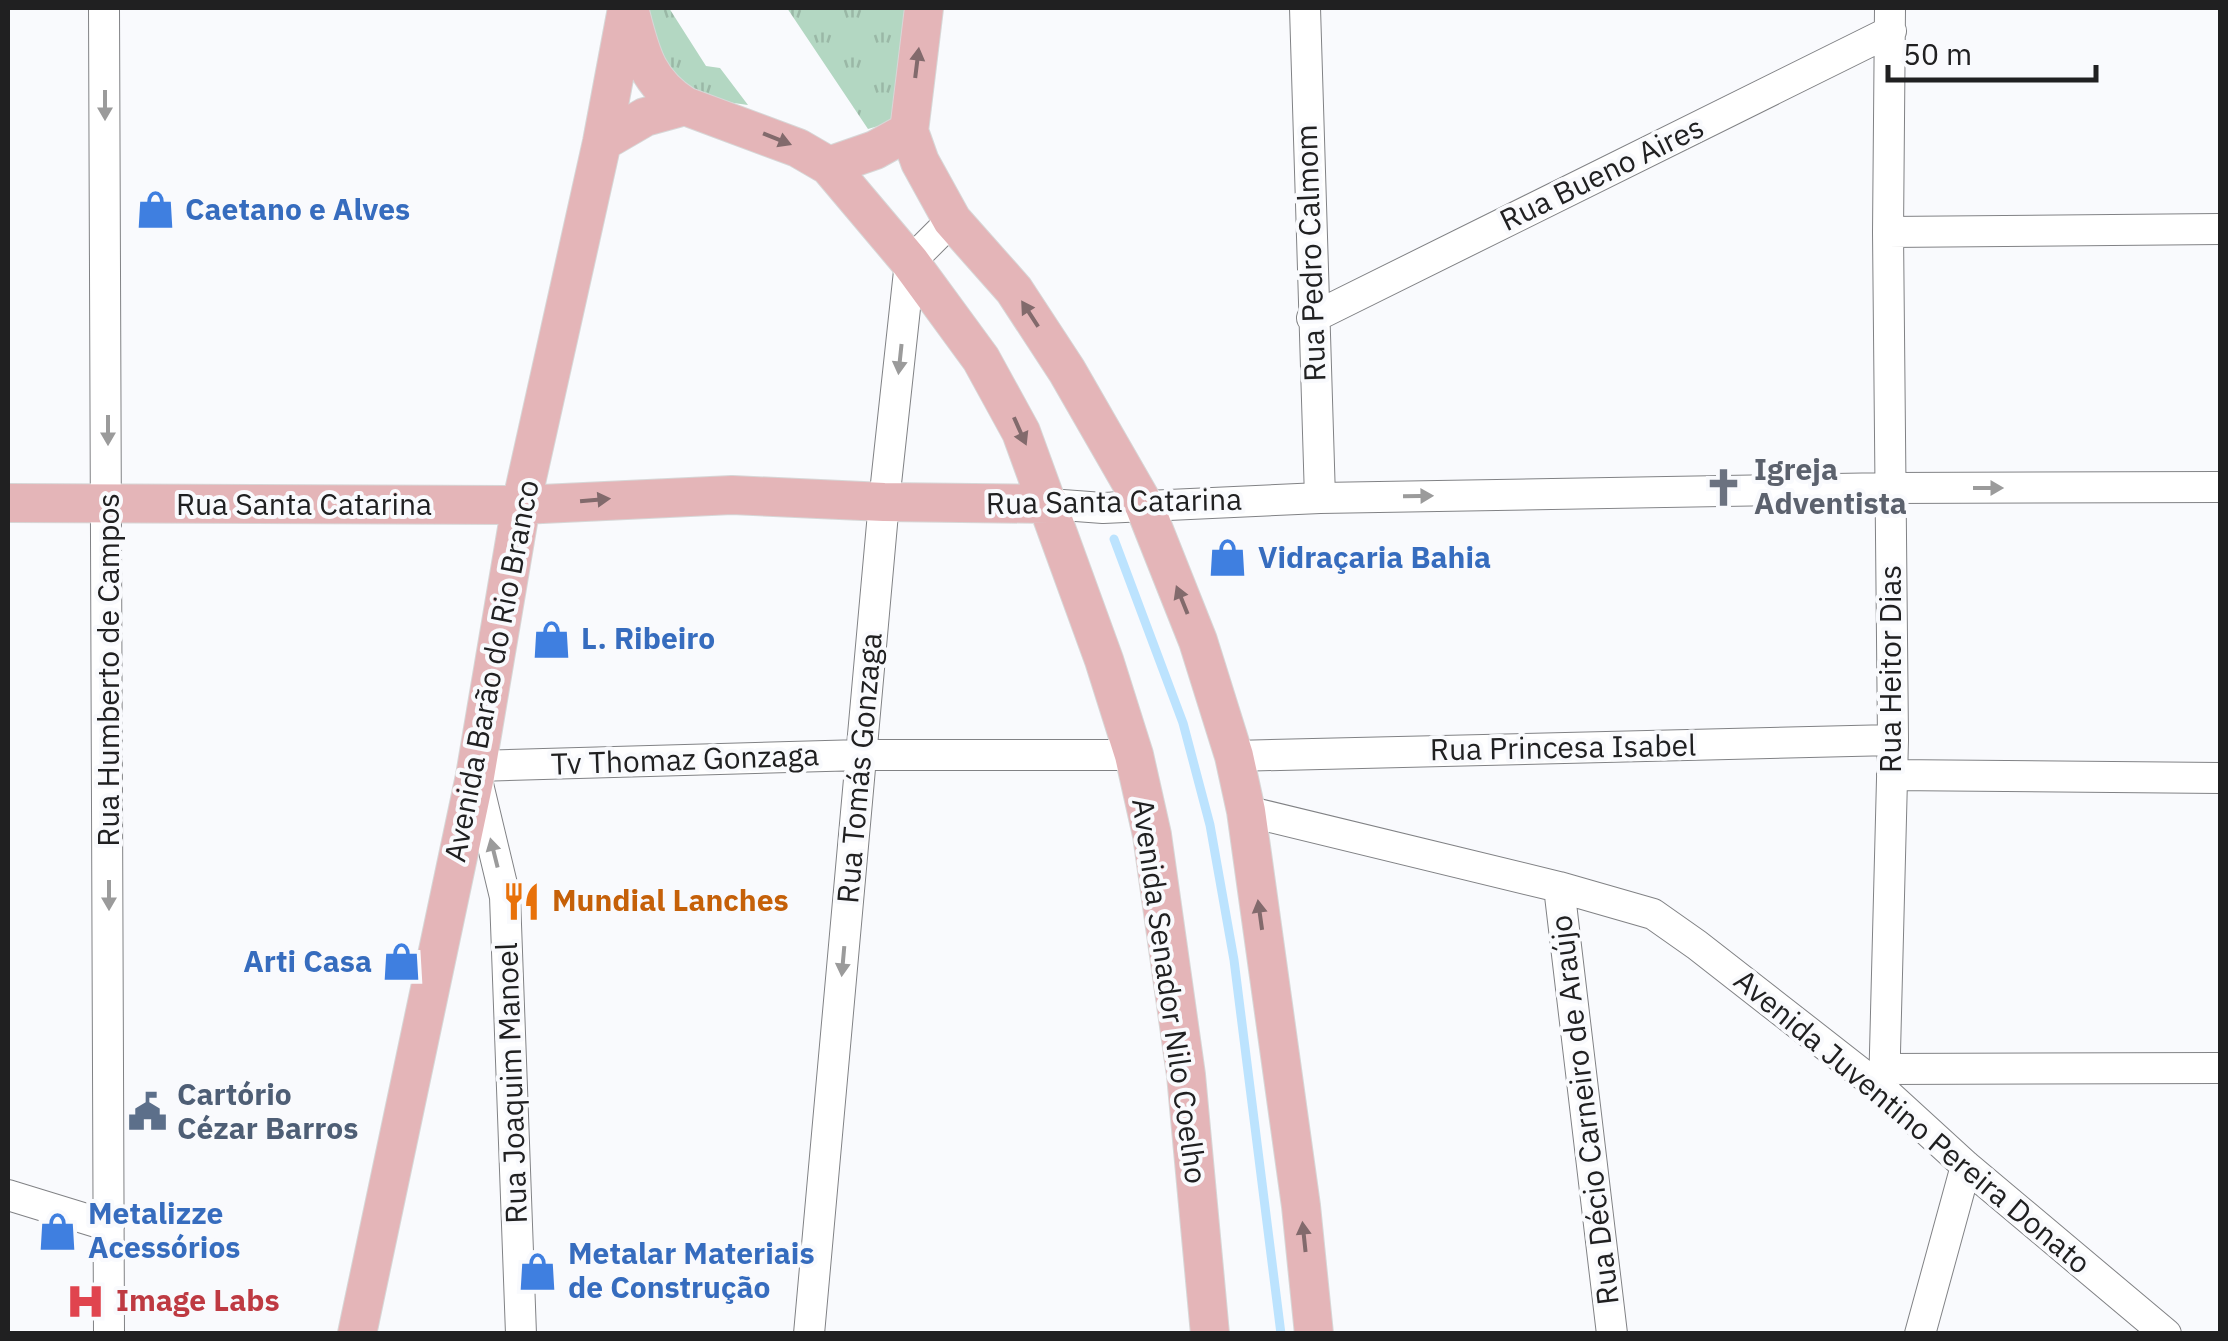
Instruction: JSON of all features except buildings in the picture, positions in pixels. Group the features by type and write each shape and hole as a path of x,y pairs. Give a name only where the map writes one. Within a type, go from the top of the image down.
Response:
{"main road":[{"name":"Avenida Senador Nilo Coelho","path":"628,8 658,87 685,106 798,148 829,166 910,262 982,359 1021,432 1134,755 1152,835 1186,1075 1210,1334"},
{"name":"Avenida Barão do Rio Branco","path":"356,1334 476,771 522,505 628,8"},
{"path":"924,8 909,131 928,179 952,220 1014,290 1067,371 1144,505 1198,640 1234,756 1246,811 1301,1206 1314,1334"},
{"path":"602,142 645,117 685,106"},
{"path":"829,166 875,150 909,131"},
{"name":"Rua Santa Catarina","path":"8,503 522,505 732,496 1049,504"}],"street":[{"name":"Rua Humberto de Campos","path":"104,8 109,1334"},
{"name":"Rua Pedro Calmom","path":"1305,8 1320,498"},
{"name":"Rua Bueno Aires","path":"1312,318 1891,19"},
{"name":"Rua Heitor Dias","path":"1885,1080 1893,740 1888,232 1891,19"},
{"path":"910,262 952,220"},
{"path":"1888,232 2220,229"},
{"name":"Rua Tomás Gonzaga","path":"809,1334 884,502 910,262"},
{"name":"Rua Santa Catarina","path":"1049,504 1103,508 1320,498 1891,488 2220,487"},
{"name":"Rua Princesa Isabel","path":"1234,756 1893,740"},
{"name":"Tv Thomaz Gonzaga","path":"476,771 862,755 1134,755"},
{"name":"Rua Joaquim Manoel","path":"476,771 505,897 520,1334"},
{"path":"1892,775 2220,778"},
{"name":"Avenida Juventino Pereira Donato","path":"1246,811 1559,887 1652,914 1885,1080 1966,1166 2166,1334"},
{"name":"Rua Décio Carneiro de Araújo","path":"1559,887 1612,1334"},
{"path":"1885,1080 2220,1068"},
{"path":"1920,1334 1966,1166"},
{"path":"8,1195 109,1226"}],"green space":[{"path":"650,8 669,8 706,66 720,68 748,105 676,95 643,36"},
{"path":"787,8 925,8 899,120 868,129"}],"waterway":[{"path":"1114,539 1183,723 1210,825 1234,960 1281,1334"}],"place":[{"name":"Caetano e Alves","path":"155,210"},
{"name":"Igreja Adventista","path":"1724,487"},
{"name":"Vidraçaria Bahia","path":"1228,558"},
{"name":"L. Ribeiro","path":"551,639"},
{"name":"Mundial Lanches","path":"522,901"},
{"name":"Arti Casa","path":"402,962"},
{"name":"Cartório Cézar Barros","path":"147,1112"},
{"name":"Metalizze Acessórios","path":"58,1231"},
{"name":"Metalar Materiais de Construção","path":"538,1271"},
{"name":"Image Labs","path":"86,1301"}]}
